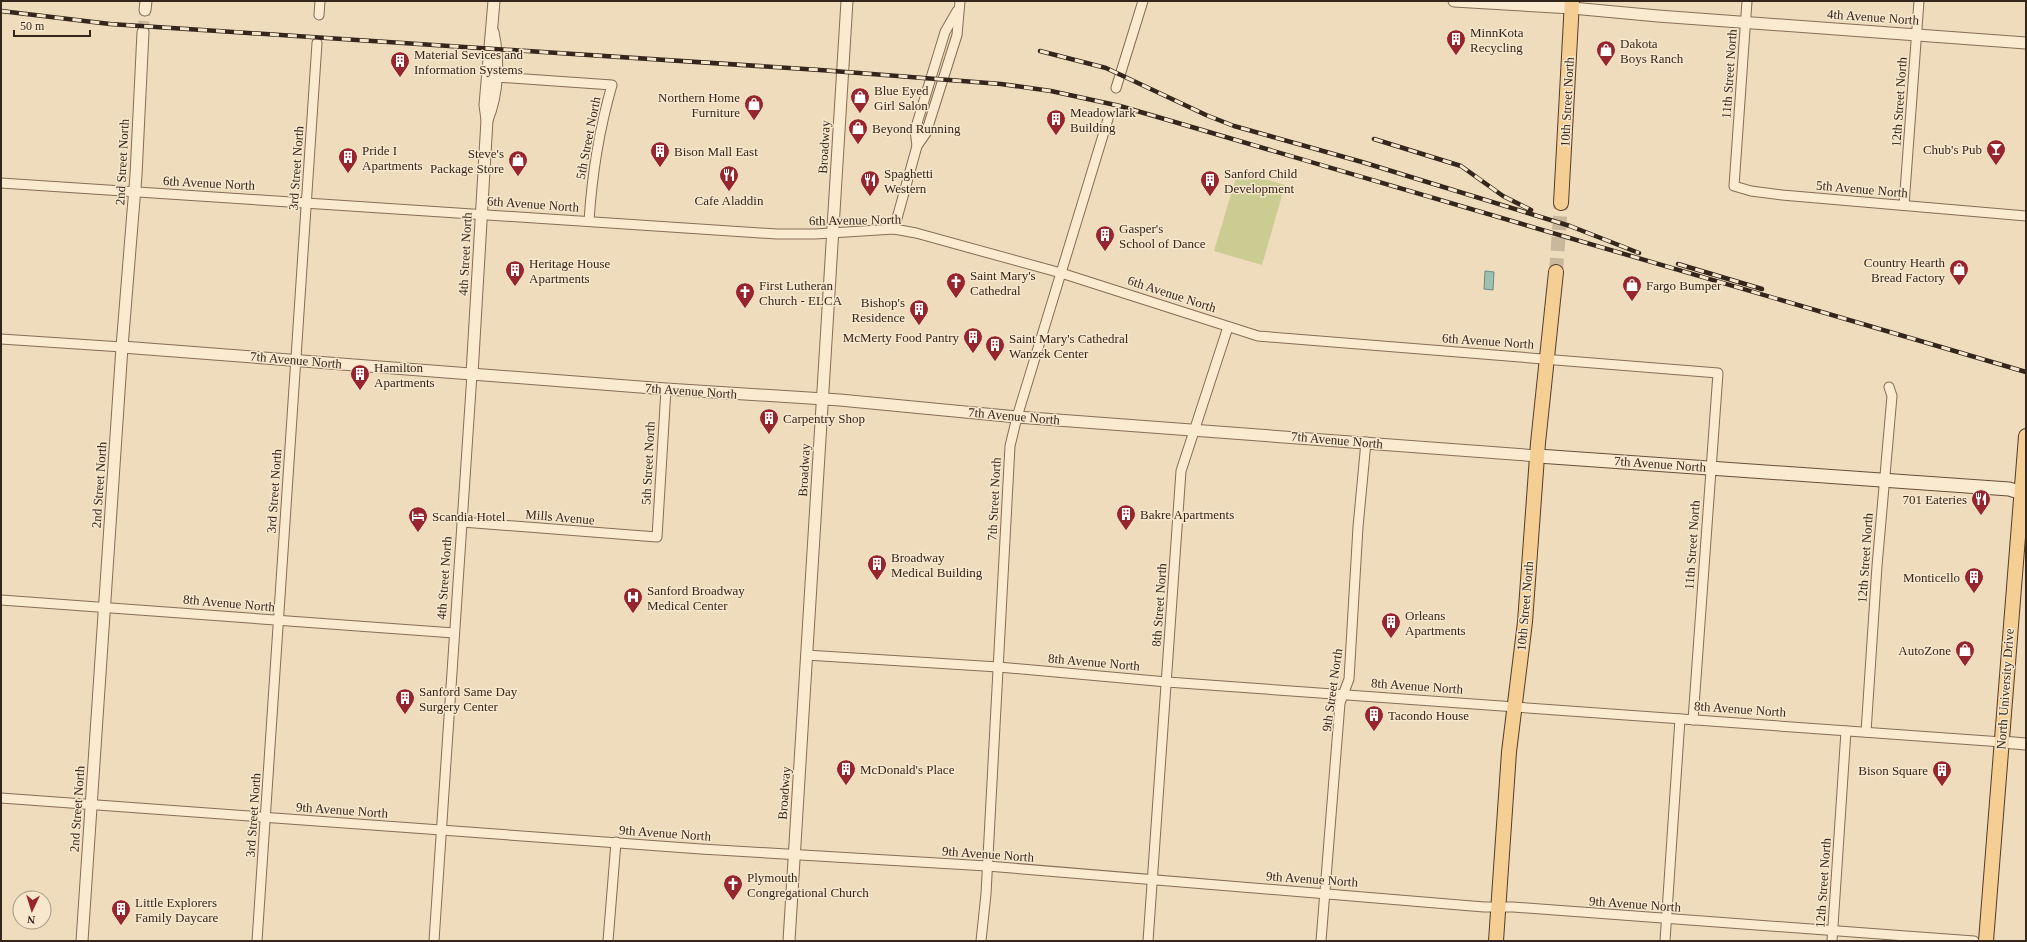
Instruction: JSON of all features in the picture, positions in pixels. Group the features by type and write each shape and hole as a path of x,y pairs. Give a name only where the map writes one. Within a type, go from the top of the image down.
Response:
{"main road":[{"name":"10th Street North","path":"1561,203 1572,4"},
{"name":"10th Street North","path":"1496,941 1509,752 1525,622 1546,359 1556,272"},
{"name":"North University Drive","path":"1986,941 2024,494 2026,436"},
{"name":"7th Avenue North","path":"1538,456 2009,490 2024,494"}],"street":[{"path":"319,16 320,1"},
{"name":"4th Street North","path":"434,941 482,213 487,120 485,105 488,49 492,27 494,1"},
{"name":"Broadway","path":"789,941 847,1"},
{"path":"1116,88 1143,1"},
{"name":"4th Avenue North","path":"1454,1 1572,4 1658,16 1745,21 2026,43"},
{"name":"11th Street North","path":"1736,150 1747,1"},
{"name":"12th Street North","path":"1904,205 1919,1"},
{"path":"894,229 917,146 926,133 957,35 959,4"},
{"name":"4th Street North","path":"487,120 494,105 496,77 497,49 492,27"},
{"name":"2nd Street North","path":"82,941 122,347 134,192 143,32"},
{"name":"3rd Street North","path":"257,941 266,817 277,621 317,43"},
{"name":"5th Street North","path":"496,77 612,85 596,156 589,221"},
{"name":"7th Street North","path":"981,941 987,866 1010,446 1017,417 1108,119"},
{"name":"5th Avenue North","path":"1736,150 1734,186 1751,191 2026,216"},
{"name":"6th Avenue North","path":"1,183 482,213 777,234 833,233 894,229 916,233 1061,273 1258,336 1718,373"},
{"name":"8th Street North","path":"1148,941 1181,472 1228,327"},
{"name":"7th Avenue North","path":"1,339 296,360 666,390 822,399 1017,417 1194,429 1538,456"},
{"name":"11th Street North","path":"1693,720 1718,373"},
{"name":"12th Street North","path":"1866,732 1884,481 1892,396 1889,387"},
{"name":"5th Street North","path":"657,537 666,390"},
{"name":"9th Street North","path":"1321,941 1340,703 1349,679 1358,527 1366,442"},
{"name":"Mills Avenue","path":"462,522 657,537"},
{"name":"8th Avenue North","path":"1,600 454,633"},
{"name":"8th Avenue North","path":"806,656 998,667 1167,682 2026,744"},
{"path":"1665,941 1680,719"},
{"name":"12th Street North","path":"1832,941 1846,731"},
{"name":"9th Avenue North","path":"1,798 794,856 987,866 1667,920 1974,941"},
{"path":"608,941 616,842"}],"green space":[{"path":"1238,171 1285,185 1262,265 1214,251"}],"shaded area":[{"path":"1485,271 1494,272 1493,290 1484,289"}],"tunnel":[{"path":"143,32 145,10"},
{"path":"1556,272 1561,203"}],"railway":[{"path":"1,11 110,24 820,70 1001,84 1051,91 1120,106 2026,372"},
{"path":"1040,51 1106,68 1206,115 1234,126 1362,162 1570,226 1639,253"},
{"path":"1374,139 1461,166 1503,196 1531,210"},
{"path":"1678,264 1762,289"}],"place":[{"name":"MinnKota Recycling","path":"1456,56"},
{"name":"Dakota Boys Ranch","path":"1606,67"},
{"name":"Material Sevices and Information Systems","path":"400,78"},
{"name":"Blue Eyed Girl Salon","path":"860,114"},
{"name":"Northern Home Furniture","path":"754,121"},
{"name":"Meadowlark Building","path":"1056,136"},
{"name":"Beyond Running","path":"858,145"},
{"name":"Chub's Pub","path":"1996,166"},
{"name":"Bison Mall East","path":"660,168"},
{"name":"Pride I Apartments","path":"348,174"},
{"name":"Steve's Package Store","path":"518,177"},
{"name":"Cafe Aladdin","path":"729,192"},
{"name":"Spaghetti Western","path":"870,197"},
{"name":"Sanford Child Development","path":"1210,197"},
{"name":"Gasper's School of Dance","path":"1105,252"},
{"name":"Country Hearth Bread Factory","path":"1959,286"},
{"name":"Heritage House Apartments","path":"515,287"},
{"name":"Saint Mary's Cathedral","path":"956,299"},
{"name":"Fargo Bumper","path":"1632,302"},
{"name":"First Lutheran Church - ELCA","path":"745,309"},
{"name":"Bishop's Residence","path":"919,326"},
{"name":"McMerty Food Pantry","path":"973,354"},
{"name":"Saint Mary's Cathedral Wanzek Center","path":"995,362"},
{"name":"Hamilton Apartments","path":"360,391"},
{"name":"Carpentry Shop","path":"769,435"},
{"name":"701 Eateries","path":"1981,516"},
{"name":"Bakre Apartments","path":"1126,531"},
{"name":"Scandia Hotel","path":"418,533"},
{"name":"Broadway Medical Building","path":"877,581"},
{"name":"Monticello","path":"1974,594"},
{"name":"Sanford Broadway Medical Center","path":"633,614"},
{"name":"Orleans Apartments","path":"1391,639"},
{"name":"AutoZone","path":"1965,667"},
{"name":"Sanford Same Day Surgery Center","path":"405,715"},
{"name":"Tacondo House","path":"1374,732"},
{"name":"McDonald's Place","path":"846,786"},
{"name":"Bison Square","path":"1942,787"},
{"name":"Plymouth Congregational Church","path":"733,901"},
{"name":"Little Explorers Family Daycare","path":"121,926"}]}
